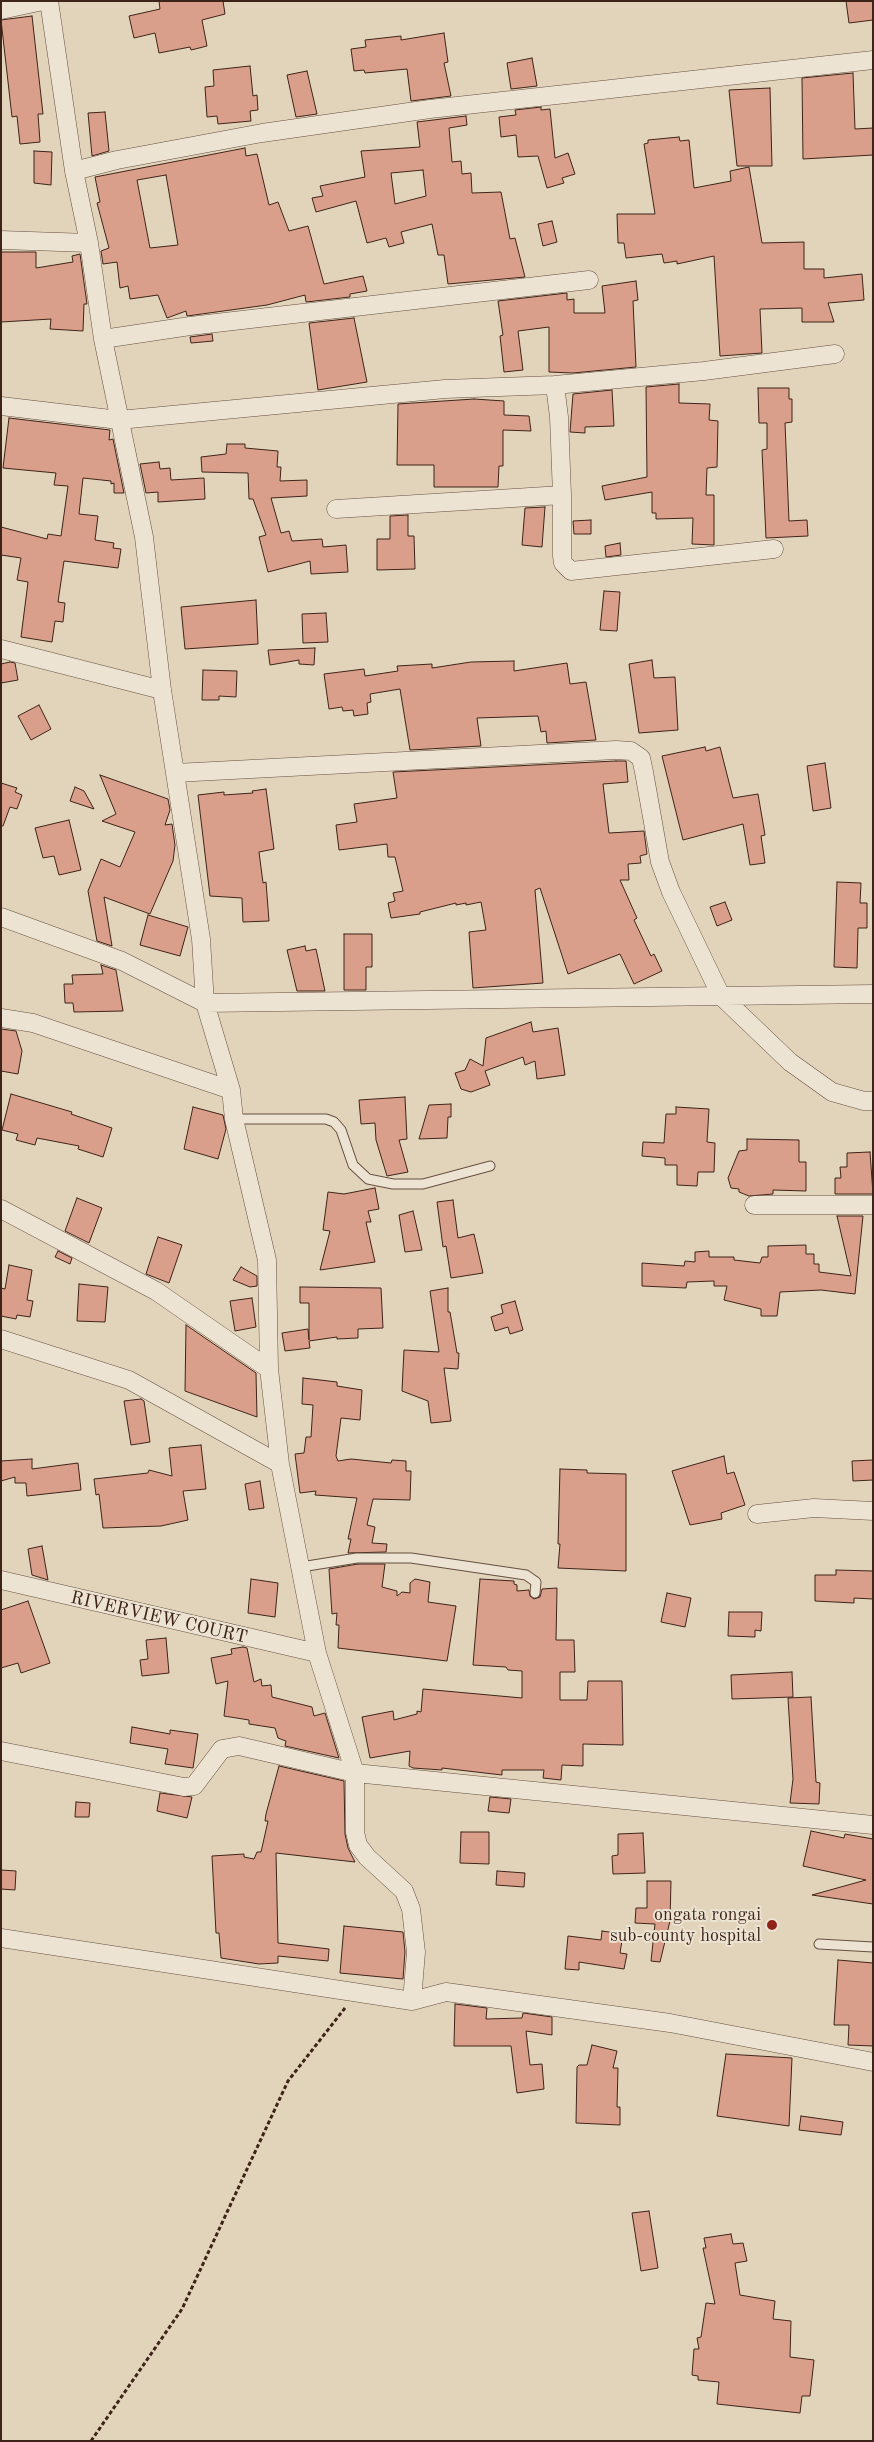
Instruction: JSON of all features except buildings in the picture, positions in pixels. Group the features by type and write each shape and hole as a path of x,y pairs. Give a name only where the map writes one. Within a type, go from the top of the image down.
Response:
{"street":[{"path":"1,10 43,1"},
{"path":"49,1 74,171 89,242 103,339 144,537 162,690 201,939 205,1003 231,1090 234,1119 267,1260 269,1368 280,1464 317,1654 355,1774 355,1832 358,1845 367,1857 404,1891 411,1908 416,1952 412,2001"},
{"path":"74,171 117,160 262,133 430,110 873,60"},
{"path":"1,240 89,242"},
{"path":"103,339 190,326 589,280"},
{"path":"1,406 119,420 445,389 555,386 704,371 835,354"},
{"path":"555,386 559,417 562,556 563,563 571,571 774,549"},
{"path":"336,509 562,495"},
{"path":"1,649 162,690"},
{"path":"175,773 616,750 632,751 640,758 660,862 670,892 721,996 790,1062 832,1092 864,1101 873,1101"},
{"path":"1,917 122,961 205,1003 873,994"},
{"path":"1,1018 33,1023 231,1090"},
{"path":"754,1205 873,1205"},
{"path":"1,1209 156,1291 269,1368"},
{"path":"1,1338 129,1380 280,1464"},
{"path":"757,1514 814,1508 873,1511"},
{"name":"RIVERVIEW COURT","path":"1,1580 317,1654"},
{"path":"1,1751 184,1787 194,1786 222,1749 239,1746 355,1774 873,1825"},
{"path":"1,1938 412,2001 446,1992 670,2023 873,2062"}],"lane":[{"path":"234,1119 326,1119 334,1122 340,1130 354,1165 368,1179 393,1184 423,1184 490,1166"},
{"path":"301,1567 357,1558 411,1558 526,1575 536,1582 535,1593"},
{"path":"819,1944 873,1947"}],"path":[{"path":"91,2441 182,2309 288,2081 357,1994"}],"place":[{"name":"ongata rongai sub-county hospital","path":"772,1925"}]}
